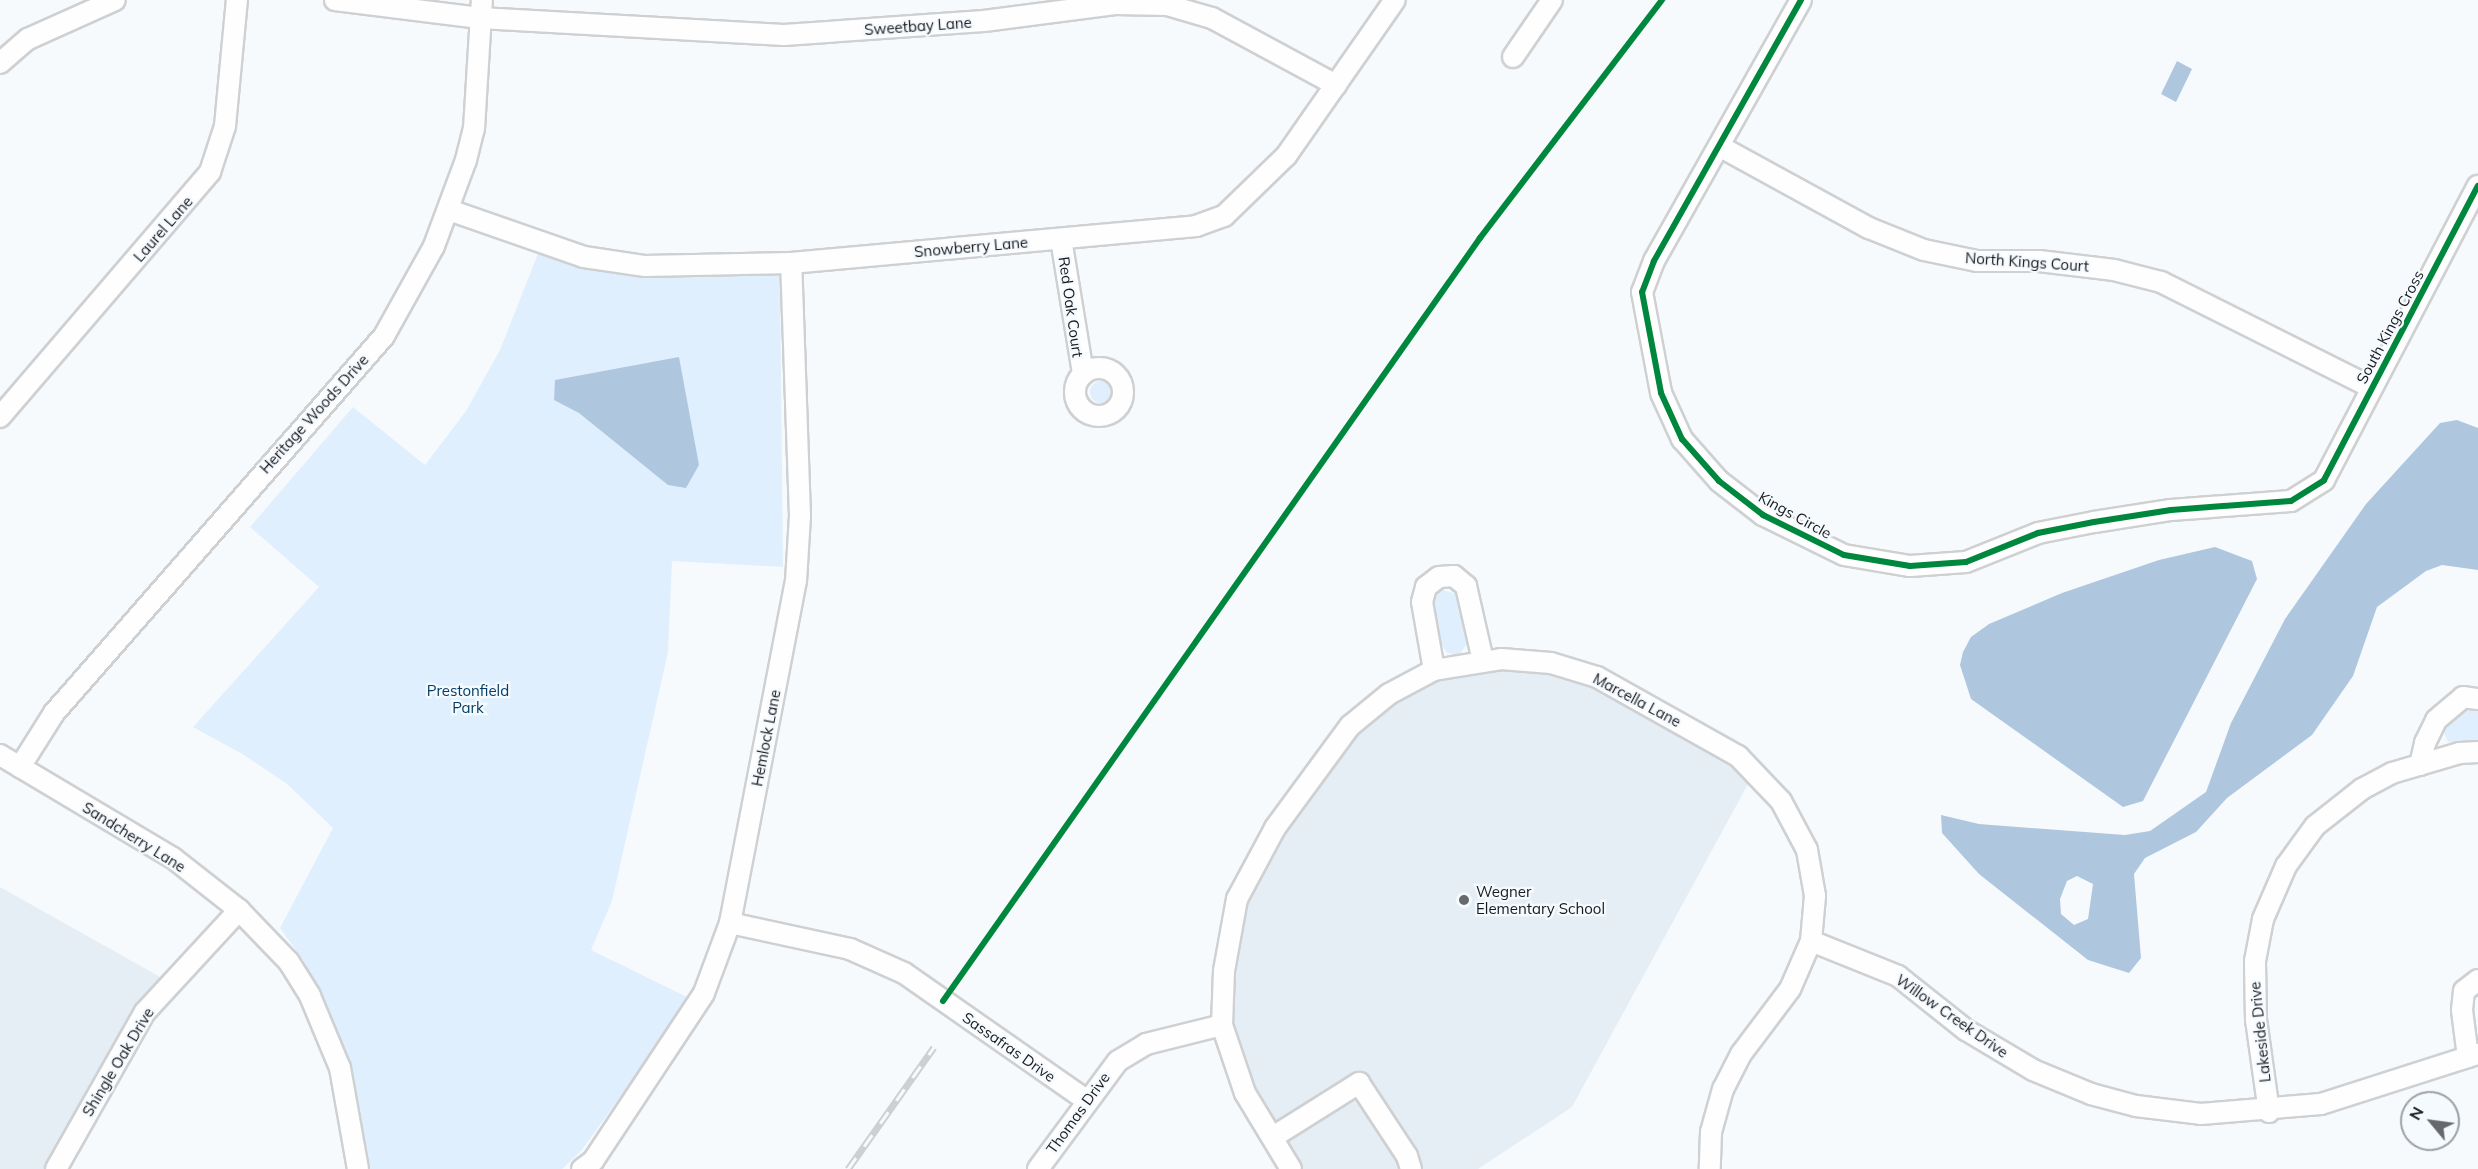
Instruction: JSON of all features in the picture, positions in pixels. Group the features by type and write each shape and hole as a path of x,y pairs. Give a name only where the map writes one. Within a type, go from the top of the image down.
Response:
{"street":[{"path":"0,63 28,39 115,0"},
{"name":"Laurel Lane","path":"0,417 210,172 225,126 237,0"},
{"name":"Sweetbay Lane","path":"335,0 481,9 784,34 984,21 1115,4 1149,4 1212,18 1336,84"},
{"name":"Snowberry Lane","path":"449,210 584,257 645,266 791,263 1196,226 1224,216 1286,156 1395,0"},
{"path":"1513,57 1552,0"},
{"name":"Kings Circle","path":"1801,0 1654,261 1642,292 1661,393 1682,439 1719,481 1763,515 1844,555 1910,566 1966,562 2038,533 2083,524 2171,510 2291,501 2324,480"},
{"name":"Heritage Woods Drive","path":"20,767 54,713 384,336 434,246 449,210 474,129 481,9"},
{"name":"North Kings Court","path":"1719,146 1869,228 1924,250 1977,261 2039,261 2114,270 2161,282 2371,387"},
{"name":"South Kings Cross","path":"2324,480 2478,186"},
{"name":"Red Oak Court","path":"1061,239 1083,374"},
{"name":"Hemlock Lane","path":"582,1169 593,1161 704,993 730,923 795,581 800,516 791,263"},
{"path":"1434,670 1422,602 1426,587 1439,577 1454,576 1467,586 1483,661"},
{"name":"Marcella Lane","path":"1222,1025 1231,915 1254,862 1350,726 1389,694 1434,670 1483,661 1551,663 1597,677 1738,756 1781,801 1807,850 1815,896 1811,941 1790,989 1741,1054 1723,1089 1711,1132 1710,1169"},
{"path":"2420,765 2436,720 2463,697 2478,699"},
{"name":"Lakeside Drive","path":"2269,1112 2254,981 2258,940 2270,899 2301,843 2328,814 2362,789 2392,772 2460,753 2478,752"},
{"name":"Sandcherry Lane","path":"0,755 173,858 239,910 289,962 327,1033 340,1068 358,1169"},
{"name":"Shingle Oak Drive","path":"56,1169 145,1012 239,910"},
{"name":"Sassafras Drive","path":"730,923 850,949 903,973 1086,1100"},
{"name":"Willow Creek Drive","path":"1811,941 1885,969 1995,1050 2070,1086 2136,1106 2177,1112 2269,1112 2321,1104 2376,1090 2473,1055"},
{"path":"2473,1055 2462,1010 2464,991 2478,980"},
{"path":"1222,1025 1245,1093 1291,1169"},
{"name":"Thomas Drive","path":"1038,1169 1110,1068 1131,1051 1176,1035 1222,1025"},
{"path":"1273,1137 1359,1083 1407,1156 1411,1169"}],"shaded area":[{"path":"2177,61 2192,69 2176,102 2161,94"},
{"path":"679,357 699,465 686,488 668,485 579,413 554,400 555,380"},
{"path":"2457,420 2478,428 2478,570 2442,565 2426,571 2377,607 2353,676 2312,735 2227,798 2196,832 2145,858 2134,874 2141,958 2129,973 2088,960 1979,874 1942,833 1941,815 1979,824 2125,835 2150,831 2206,792 2231,723 2285,619 2366,504 2440,423","holes":["2077,876 2093,884 2088,919 2074,925 2061,914 2060,899 2067,881"]},
{"path":"2215,547 2252,561 2257,579 2143,801 2123,807 1971,699 1960,665 1963,652 1971,637 1989,624 2062,593 2159,560"},
{"name":"Wegner Elementary School","path":"1530,665 1598,682 1753,775 1572,1107 1478,1169 1295,1169 1254,1099 1227,1024 1228,972 1250,880 1346,739 1387,704 1435,677"},
{"path":"0,887 162,978 135,1007 44,1169 0,1169"}],"green space":[{"name":"Prestonfield Park","path":"539,251 780,273 783,567 672,561 668,652 612,901 591,950 687,997 666,1034 581,1151 562,1169 364,1169 343,1047 304,961 280,928 333,828 287,784 244,755 193,727 319,587 250,527 353,407 425,465 466,411 500,350"},
{"path":"1101,381 1109,384 1112,392 1109,400 1101,403 1093,400 1090,392 1093,384"},
{"path":"1441,589 1458,595 1468,642 1458,657 1446,652 1441,643 1432,604"},
{"path":"2464,706 2478,710 2478,741 2448,742 2442,728"}],"railway":[{"path":"848,1169 934,1047"}],"cycle path":[{"path":"943,1001 1480,238 1662,0"},
{"path":"1801,0 1654,261 1642,292 1661,393 1682,439 1719,481 1763,515 1844,555 1910,566 1966,562 2038,533 2094,522 2171,510 2291,501 2324,480 2478,186"}],"place":[{"name":"Wegner Elementary School","path":"1464,900"}]}
